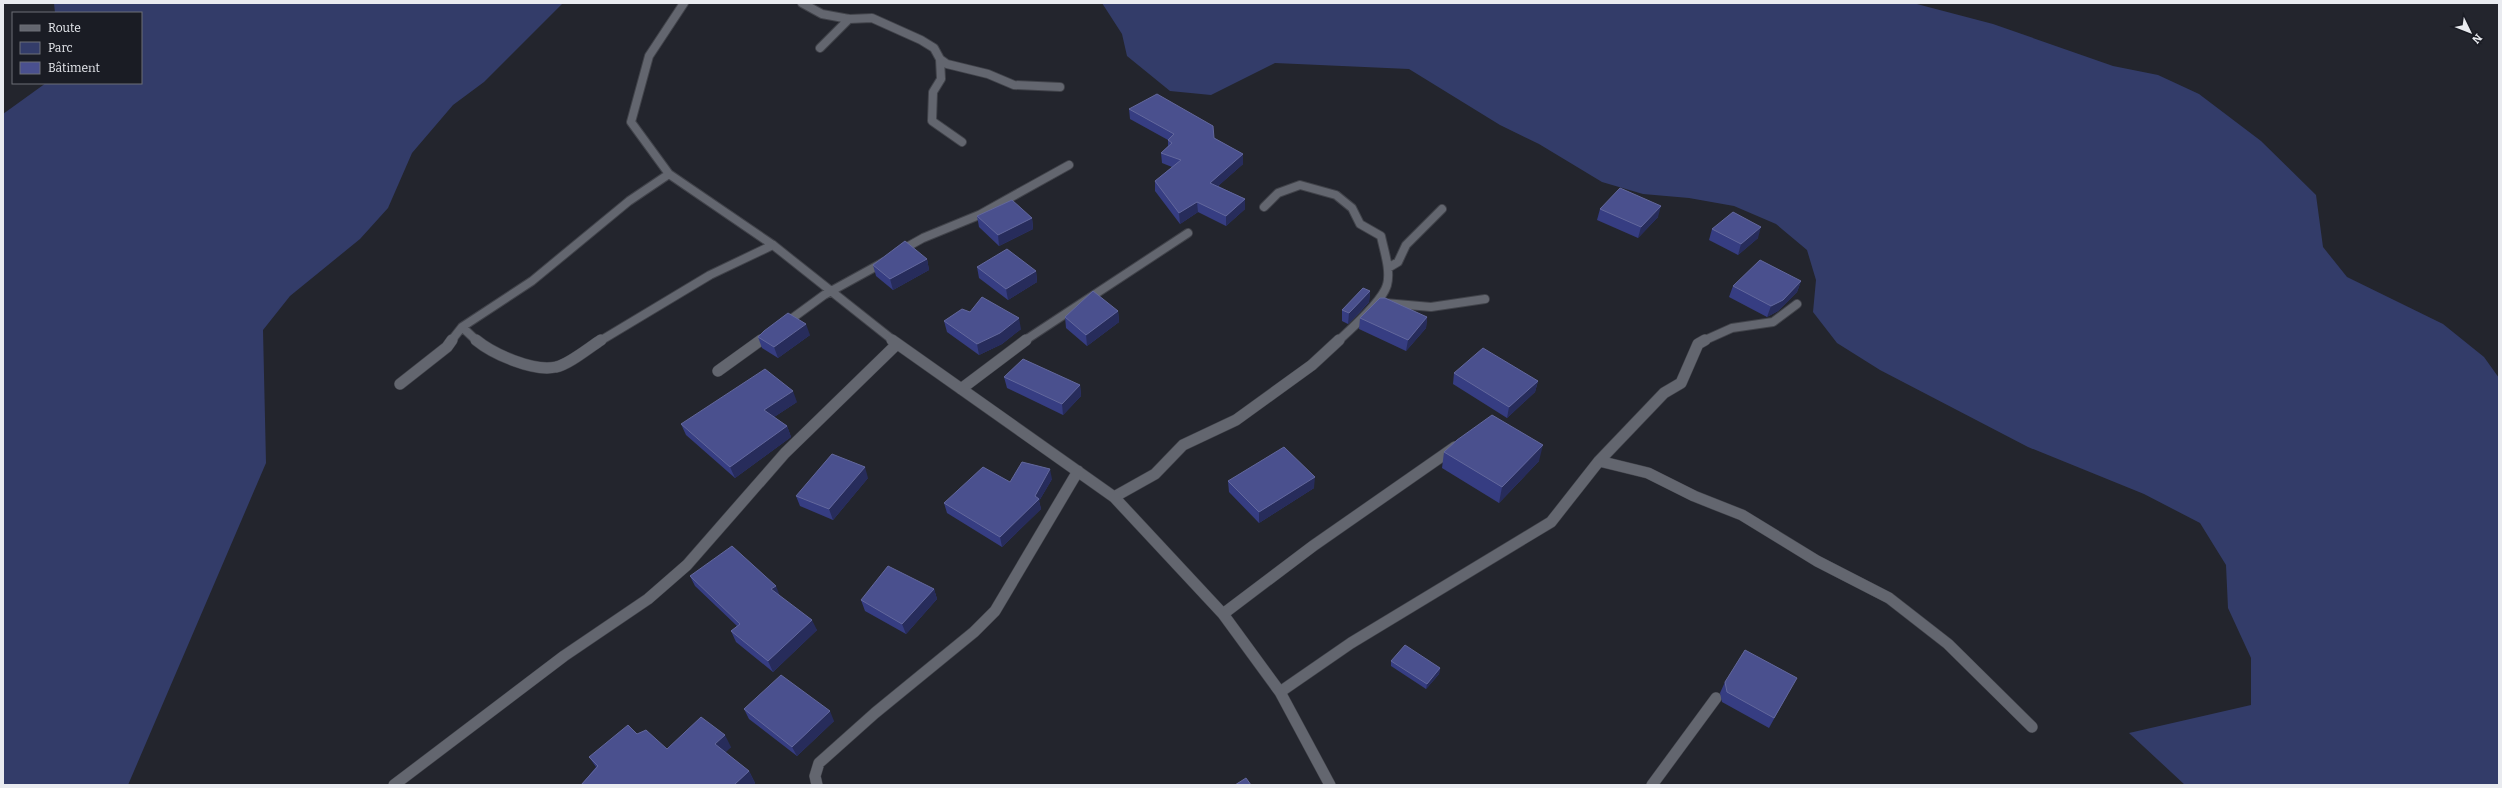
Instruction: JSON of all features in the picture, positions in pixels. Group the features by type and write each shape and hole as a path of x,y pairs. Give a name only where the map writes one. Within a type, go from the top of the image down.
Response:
{"street":[{"path":"684,3 650,56 631,122 669,174 773,245 897,344 1114,497 1223,614 1280,692 1330,785"},
{"path":"802,3 822,14 849,18 861,16 872,18 921,40 934,48 940,59 941,79 933,92 932,121 962,142"},
{"path":"820,48 849,18"},
{"path":"940,59 947,64 988,74 1014,85 1060,87"},
{"path":"718,371 791,319 800,310 830,291 875,270 910,243 965,221 1023,192 1069,165"},
{"path":"400,384 447,347 462,327 532,281 629,201 669,174"},
{"path":"1114,497 1155,474 1183,445 1236,420 1312,365 1366,315 1387,286 1388,268 1381,236 1360,224 1352,208 1336,195 1300,185 1278,193 1264,206"},
{"path":"1388,268 1398,262 1406,245 1442,209"},
{"path":"961,389 1005,354 1188,233"},
{"path":"462,327 469,336 516,363 542,368 557,367 710,275 773,245"},
{"path":"1375,303 1431,307 1485,299"},
{"path":"1280,692 1351,643 1551,522 1599,461 1664,393 1681,383 1698,344 1731,328 1771,323 1782,319 1796,304"},
{"path":"394,785 564,656 648,599 687,565 785,453 897,344"},
{"path":"1223,614 1313,546 1463,441"},
{"path":"1599,461 1648,472 1694,496 1742,515 1817,561 1889,598 1948,644 2032,727"},
{"path":"817,785 815,776 819,763 875,713 974,632 995,611 1078,472"},
{"path":"1652,785 1716,698"}],"green space":[{"path":"54,3 563,3 484,82 453,105 412,153 388,208 360,239 290,296 263,330 266,463 128,785 3,785 3,114 45,84 142,84 142,12 55,12"},
{"path":"1102,3 1913,3 1993,24 2113,66 2158,75 2199,94 2261,141 2316,195 2323,247 2347,277 2443,324 2484,357 2499,378 2499,785 2185,785 2129,733 2251,705 2251,658 2228,608 2226,565 2200,523 2144,494 2028,447 1880,370 1837,343 1813,312 1816,280 1807,250 1776,224 1734,206 1689,198 1643,194 1602,182 1539,144 1500,125 1409,69 1275,63 1211,95 1170,91 1127,56 1122,34"}],"building":[{"path":"1157,94 1213,126 1214,138 1243,154 1210,183 1245,199 1226,216 1197,202 1179,213 1155,181 1181,160 1161,153 1172,143 1168,140 1174,134 1129,109"},
{"path":"1620,188 1661,206 1641,227 1600,209"},
{"path":"1012,200 1032,218 998,235 977,216"},
{"path":"1733,212 1761,227 1741,244 1712,229"},
{"path":"905,241 927,259 890,279 873,265"},
{"path":"1007,249 1036,271 1006,289 977,267"},
{"path":"1760,260 1801,281 1783,300 1771,306 1733,286"},
{"path":"1363,288 1370,291 1349,313 1342,310"},
{"path":"1093,291 1118,311 1086,335 1065,317"},
{"path":"982,297 1019,318 1000,333 977,344 944,321 962,309 970,312"},
{"path":"1380,298 1385,298 1427,317 1408,340 1360,318"},
{"path":"788,313 806,324 774,347 758,337 764,331"},
{"path":"1483,348 1538,381 1509,407 1454,373"},
{"path":"1023,359 1080,385 1062,404 1004,377"},
{"path":"765,369 793,391 764,410 787,426 730,467 681,424"},
{"path":"1492,415 1543,445 1502,487 1444,452 1457,440"},
{"path":"1284,447 1315,477 1259,512 1228,481"},
{"path":"832,454 865,467 829,509 796,496"},
{"path":"1022,462 1050,469 1035,496 1039,499 1000,537 944,503 983,467 1010,482"},
{"path":"732,546 776,586 771,589 812,620 768,661 731,631 740,624 690,576"},
{"path":"888,566 934,589 902,624 861,600"},
{"path":"1405,645 1440,668 1427,684 1391,661"},
{"path":"1745,650 1797,678 1774,718 1727,692 1725,682"},
{"path":"781,675 830,711 792,747 744,709"},
{"path":"701,717 725,735 715,744 749,771 734,785 581,785 598,766 589,757 628,725 637,734 646,730 667,749"},
{"path":"1246,778 1251,785 1235,785"}]}
